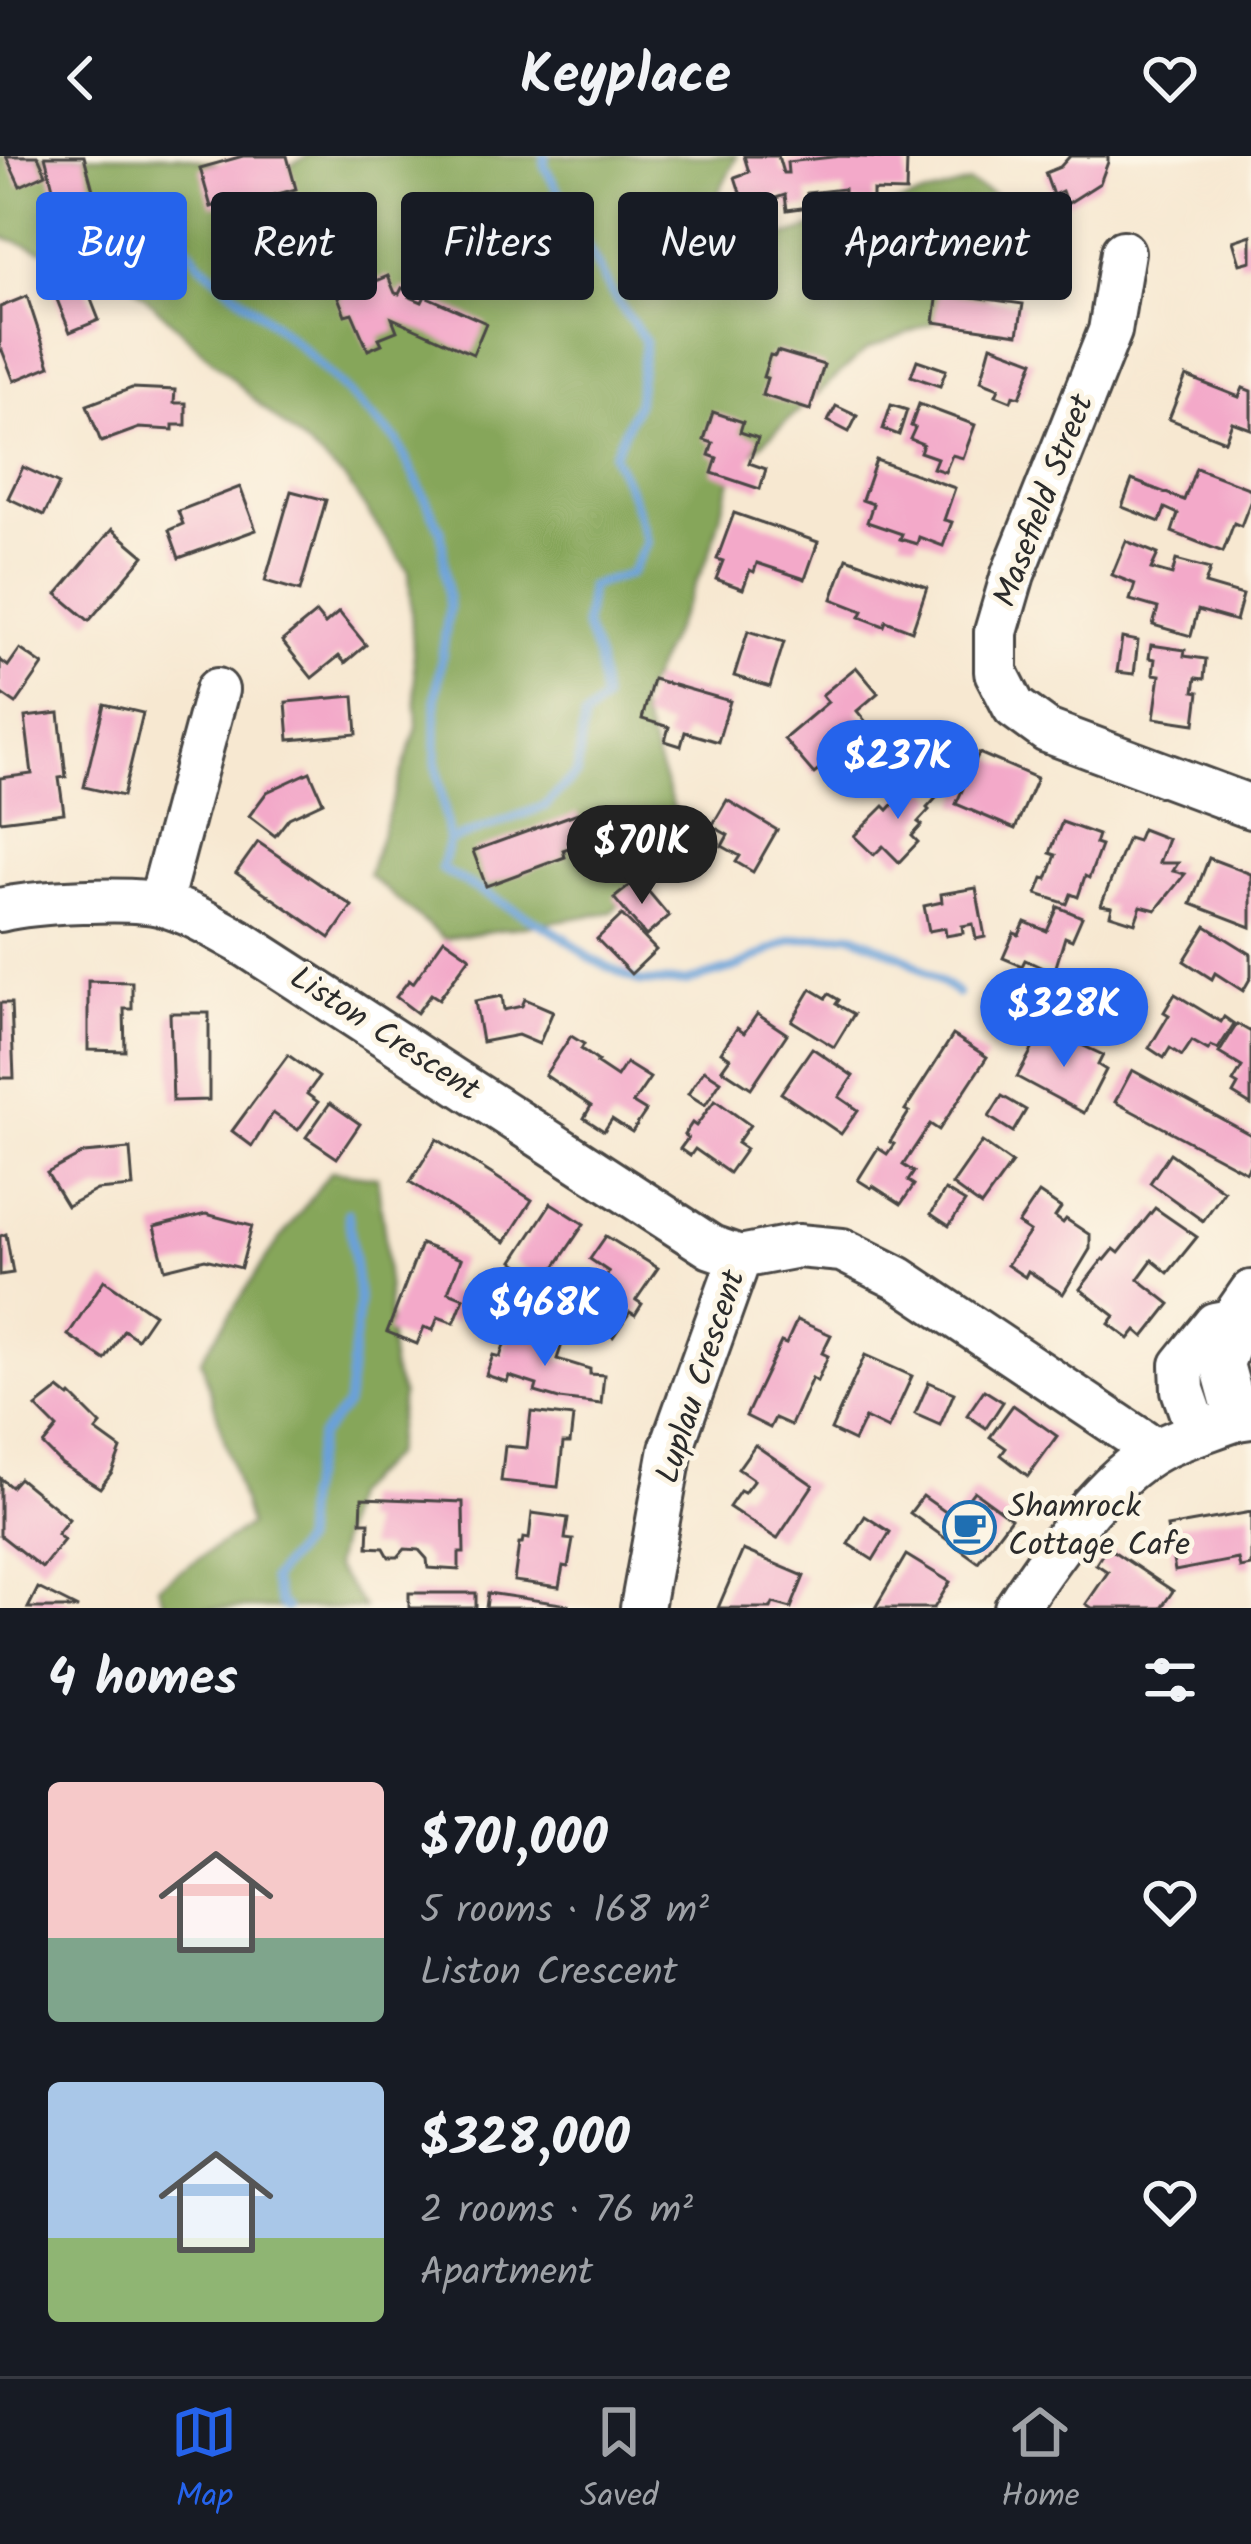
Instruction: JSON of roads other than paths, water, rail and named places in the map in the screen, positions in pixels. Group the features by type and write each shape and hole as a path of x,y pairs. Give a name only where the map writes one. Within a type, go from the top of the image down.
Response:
{"street":[{"name":"Masefield Street","path":"1123,252 1110,331 1013,574 995,632 996,672 1014,707 1047,730 1251,807"},
{"path":"160,903 217,690"},
{"name":"Liston Crescent","path":"0,910 88,901 160,903 241,942 711,1247 740,1257"},
{"name":"Luplau Crescent","path":"642,1608 671,1449 740,1257 798,1246 842,1250 898,1278 1156,1450"},
{"path":"1016,1608 1050,1556 1100,1497 1156,1450 1229,1423 1222,1364 1241,1307"}],"waterway":[{"path":"449,841 545,806 577,773 584,719 603,701 598,660 585,625 590,586 630,574 647,542 613,455 637,403 645,340 613,295 544,165 545,156"},
{"path":"143,191 201,264 304,350 397,441 441,531 449,608 436,696 436,762 449,841 441,869 564,937 591,959 640,982 686,982 735,968 792,940 851,934 904,957 958,994"},
{"path":"286,1608 272,1579 302,1542 305,1498 320,1436 347,1405 359,1301 348,1213"}],"place":[{"name":"Shamrock Cottage Cafe","path":"969,1527"}]}
